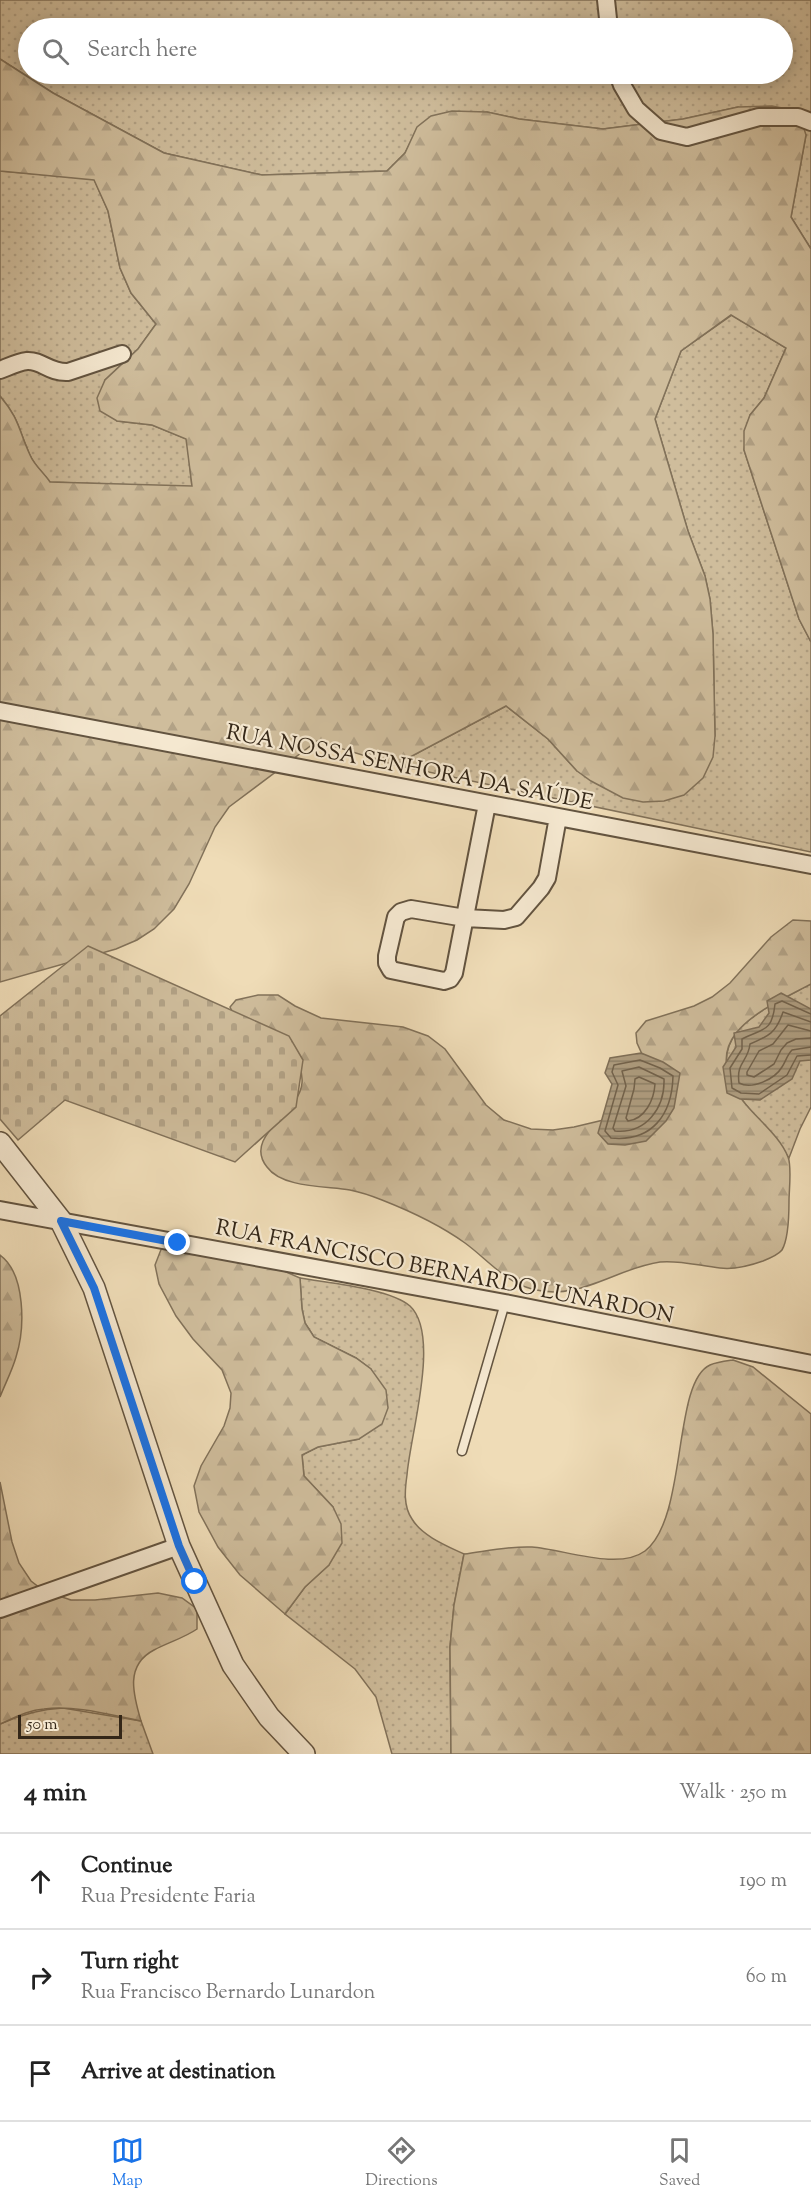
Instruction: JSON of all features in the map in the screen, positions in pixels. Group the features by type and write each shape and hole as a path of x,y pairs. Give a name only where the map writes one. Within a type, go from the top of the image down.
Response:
{"street":[{"path":"606,0 608,18"},
{"path":"622,84 636,110 661,131 687,137 759,117 798,117 811,122"},
{"path":"0,370 27,361 36,362 51,370 68,372 122,354"},
{"name":"RUA NOSSA SENHORA DA SAÚDE","path":"0,711 811,865"},
{"path":"487,804 465,918 454,973 450,979 444,981 391,970 387,963 387,956 396,917 401,912 411,909 465,918 504,920 516,917 542,888 547,878 558,817"},
{"path":"0,1143 61,1221 94,1288 179,1546 233,1665 269,1717 304,1754"},
{"name":"RUA FRANCISCO BERNARDO LUNARDON","path":"0,1210 505,1303 811,1364"},
{"path":"0,1609 179,1546"}],"lane":[{"path":"462,1451 505,1303"}],"green space":[{"path":"0,0 811,0 811,249 791,217 806,135 738,107 683,119 603,129 519,119 487,112 418,127 405,153 387,171 262,175 164,153 39,84 793,84 793,18 18,18 18,71 0,59"},
{"path":"0,59 18,71 18,84 39,84 164,153 262,175 387,171 405,153 417,127 431,116 452,111 487,112 519,119 603,129 683,119 738,107 772,106 787,109 801,119 806,135 791,217 811,249 811,642 799,619 744,450 744,431 750,415 764,398 786,348 731,315 681,351 655,419 688,531 705,576 710,599 715,736 713,757 703,778 684,795 664,801 643,802 623,798 577,771 548,739 506,706 395,765 317,741 229,807 215,827 189,884 174,909 154,929 137,940 116,949 0,982 0,396 15,418 32,459 50,482 192,486 186,439 152,425 117,421 100,411 97,398 105,380 138,349 156,324 131,293 120,268 108,211 94,180 0,171"},
{"path":"0,171 94,179 108,211 120,268 131,293 156,324 138,349 105,380 117,421 152,425 187,439 192,487 50,482 32,459 15,418 0,396"},
{"path":"732,315 786,348 764,398 750,415 744,450 799,619 811,642 811,852 395,765 506,706 548,739 577,771 715,736 710,599 705,576 688,531 655,419 681,351"},
{"path":"793,920 811,921 811,984 773,1004 740,1028 730,1043 726,1059 730,1079 743,1101 780,1142 789,1161 789,1219 786,1239 782,1250 768,1259 747,1266 731,1268 682,1262 660,1262 644,1265 582,1288 549,1292 532,1289 505,1276 465,1243 425,1219 362,1193 305,1185 283,1179 267,1167 261,1156 262,1145 267,1135 299,1094 302,1083 301,1071 288,1053 238,1020 230,1007 236,1000 258,995 278,995 321,1018 403,1027 428,1036 445,1049 486,1105 504,1120 531,1129 553,1130 574,1127 616,1117 651,1074 637,1043 636,1033 646,1021 694,1006 712,997 730,983 771,937"},
{"path":"88,946 289,1036 303,1060 296,1107 235,1162 65,1100 18,1140 0,1119 0,1016"},
{"path":"811,984 811,1107 789,1158 743,1101 730,1079 726,1059 730,1042 755,1015"},
{"path":"162,1247 277,1268 300,1278 305,1323 314,1337 356,1358 371,1369 386,1390 388,1408 382,1424 359,1439 318,1447 302,1455 304,1476 333,1507 341,1524 342,1543 329,1565 305,1587 285,1614 240,1575 218,1547 199,1512 194,1486 201,1466 224,1426 230,1408 231,1393 222,1370 193,1339 176,1316 159,1284 155,1265"},
{"path":"0,1255 15,1275 19,1288 22,1317 16,1357 0,1397"},
{"path":"300,1278 357,1287 388,1295 410,1306 419,1320 423,1339 423,1362 406,1480 406,1503 409,1514 422,1531 464,1554 454,1605 450,1647 451,1754 392,1754 376,1697 355,1669 285,1614 305,1587 329,1565 333,1507 304,1476 302,1455 318,1447 359,1439 371,1369 356,1358 314,1337 305,1323"},
{"path":"733,1360 753,1367 811,1414 811,1754 451,1754 450,1647 454,1605 464,1554 532,1547 590,1557 620,1559 634,1557 645,1551 659,1534 668,1510 684,1423 690,1397 698,1377 710,1365"},
{"path":"0,1482 12,1542 19,1563 31,1581 44,1591 71,1600 95,1600 158,1593 182,1598 197,1609 197,1629 145,1656 135,1672 134,1691 141,1721 93,1711 56,1708 32,1711 0,1724"},
{"path":"63,1708 141,1721 153,1754 0,1754 0,1724 31,1713"}],"water":[{"path":"781,993 811,1009 811,1060 800,1061 792,1079 760,1100 740,1099 727,1093 723,1067 736,1047 734,1033 759,1027 769,1013 767,1001"},
{"path":"641,1053 663,1062 680,1073 674,1108 666,1121 646,1141 625,1145 608,1144 598,1133 612,1084 605,1073 610,1058"}],"route":[{"path":"178,1243 61,1221 94,1288 179,1546 195,1582"}]}
